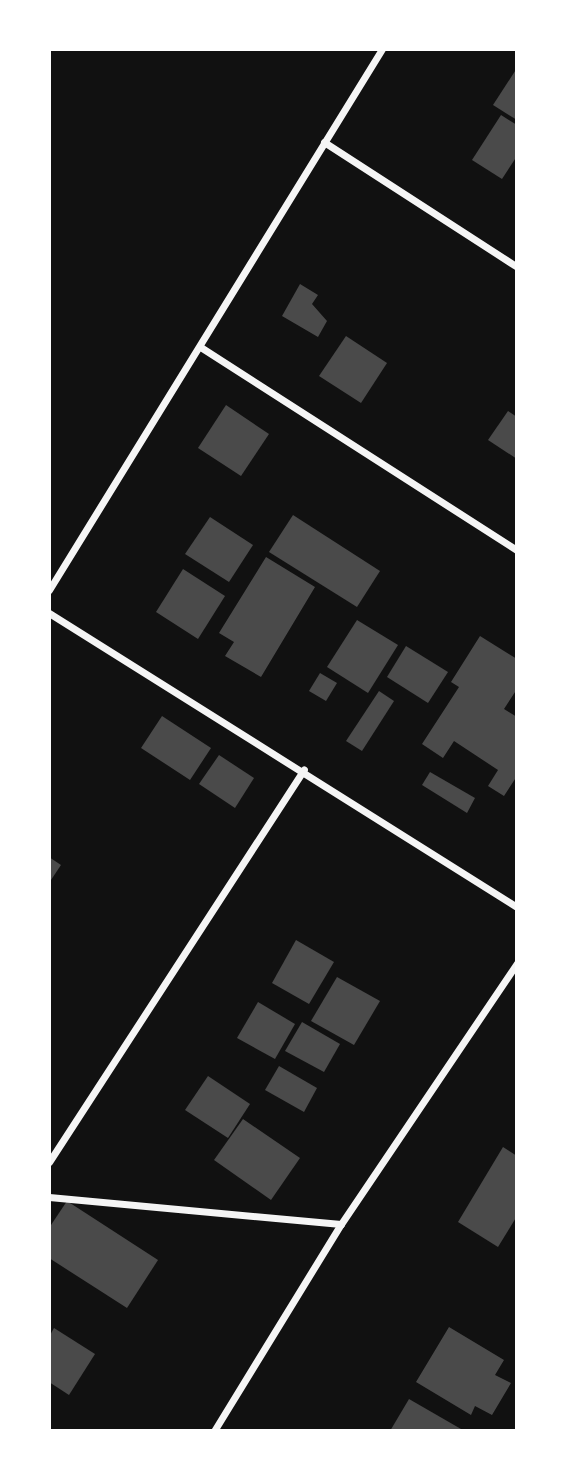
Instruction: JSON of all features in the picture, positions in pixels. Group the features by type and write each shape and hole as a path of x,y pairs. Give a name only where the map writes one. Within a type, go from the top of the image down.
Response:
{"street":[{"path":"49,590 202,348 382,49"},
{"path":"324,142 517,267"},
{"path":"202,348 517,550"},
{"path":"49,613 304,770 517,907"},
{"path":"49,1162 304,770"},
{"path":"214,1431 341,1224 517,963"},
{"path":"49,1197 341,1224"}],"building":[{"path":"517,68 517,120 493,105"},
{"path":"501,115 517,125 517,156 502,179 472,160"},
{"path":"300,284 318,295 312,304 327,321 318,337 282,316"},
{"path":"346,336 387,363 361,403 319,376"},
{"path":"226,405 269,434 241,476 198,448"},
{"path":"508,411 517,417 517,459 488,440"},
{"path":"293,515 380,571 357,607 269,552"},
{"path":"210,517 253,545 229,582 185,554"},
{"path":"266,557 315,587 261,677 225,656 234,642 219,633"},
{"path":"183,569 225,596 198,639 156,612"},
{"path":"357,620 398,645 368,693 327,667"},
{"path":"480,636 517,659 517,689 504,709 517,717 517,776 504,796 488,786 498,770 454,741 443,758 422,744 459,687 451,682"},
{"path":"406,646 448,672 428,703 387,677"},
{"path":"320,673 337,683 326,701 309,691"},
{"path":"379,691 394,701 362,751 346,741"},
{"path":"162,716 211,748 190,780 141,748"},
{"path":"219,755 254,778 235,808 199,784"},
{"path":"430,772 475,798 467,813 422,785"},
{"path":"49,857 61,865 49,883"},
{"path":"296,940 334,962 309,1004 272,983"},
{"path":"337,977 380,1001 354,1045 311,1021"},
{"path":"258,1002 295,1024 275,1059 237,1038"},
{"path":"302,1022 340,1044 324,1072 285,1051"},
{"path":"279,1066 317,1088 304,1112 265,1090"},
{"path":"208,1076 250,1104 228,1138 185,1110"},
{"path":"243,1119 300,1158 271,1200 214,1160"},
{"path":"503,1147 517,1156 517,1216 498,1247 458,1222"},
{"path":"67,1201 158,1260 127,1308 49,1258 49,1228"},
{"path":"449,1327 504,1360 495,1375 511,1383 492,1415 475,1406 471,1415 416,1382"},
{"path":"54,1328 95,1354 69,1395 49,1382 49,1337"},
{"path":"409,1399 461,1429 460,1431 390,1431"}]}
